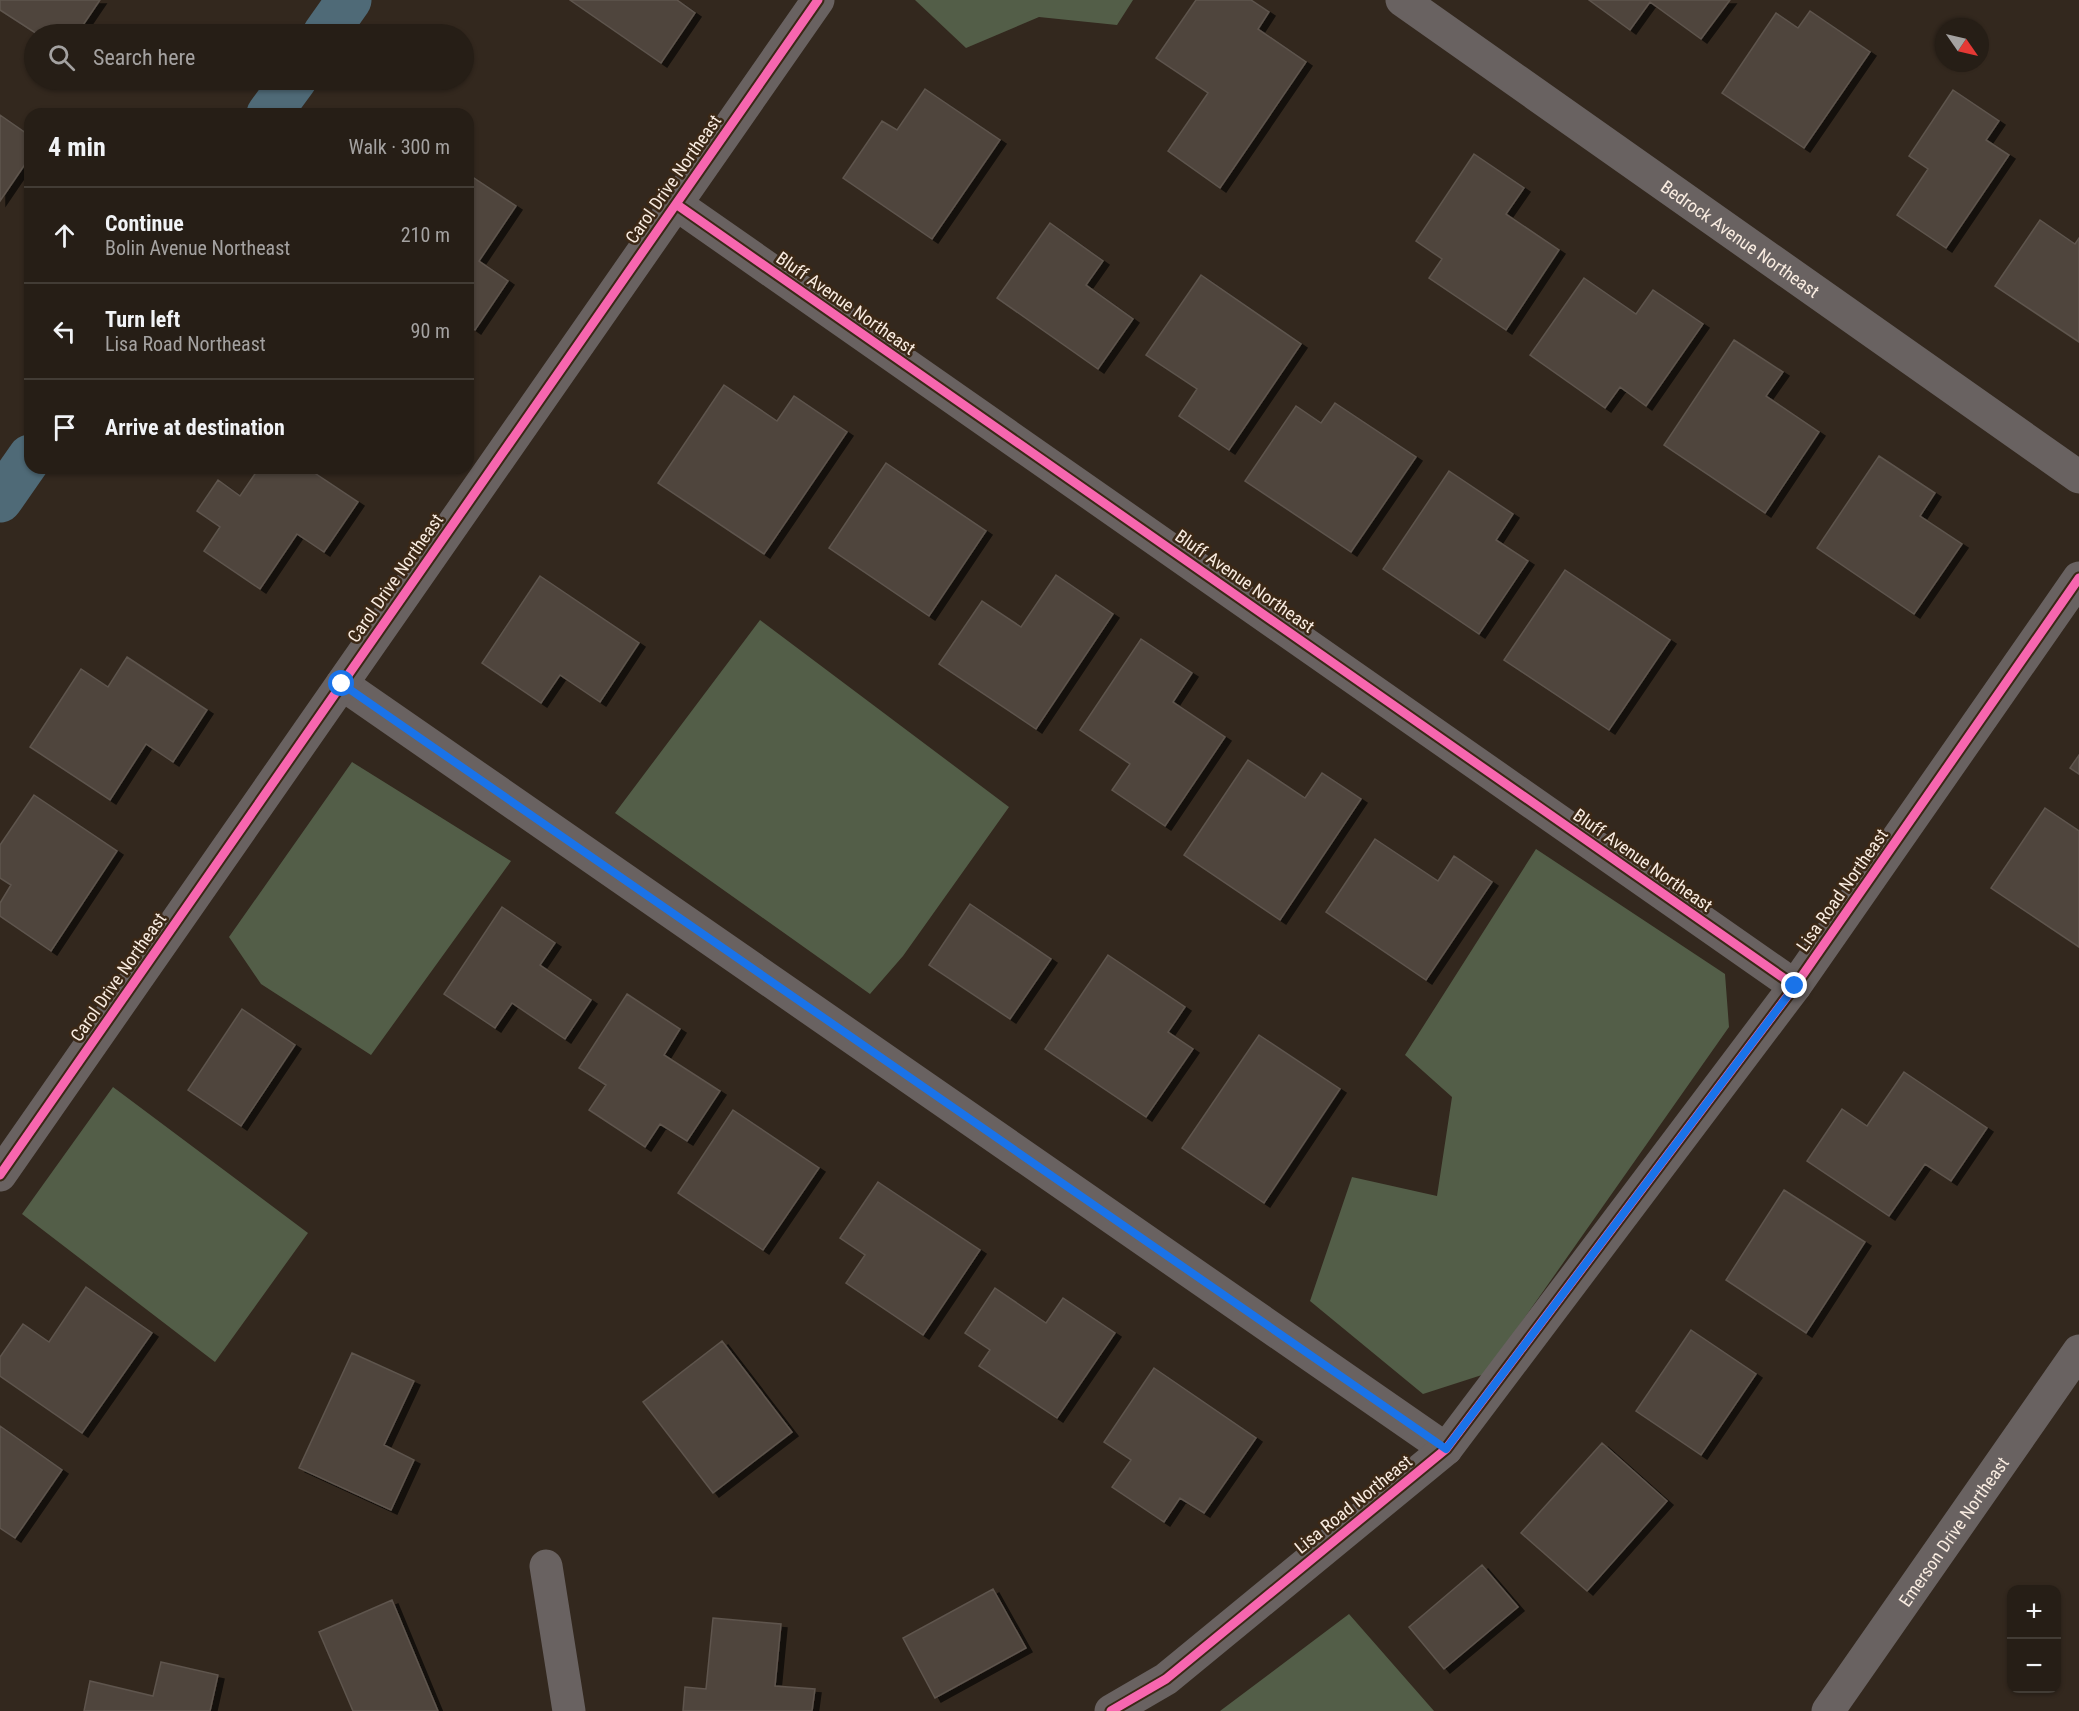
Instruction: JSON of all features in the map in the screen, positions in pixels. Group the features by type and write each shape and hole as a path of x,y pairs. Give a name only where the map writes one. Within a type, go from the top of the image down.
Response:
{"street":[{"name":"Carol Drive Northeast","path":"0,1175 818,0"},
{"name":"Bedrock Avenue Northeast","path":"1402,0 2079,477"},
{"name":"Bluff Avenue Northeast","path":"676,204 1795,986"},
{"name":"Lisa Road Northeast","path":"1111,1711 1166,1679 1446,1449 1795,986 2079,578"},
{"path":"342,684 1446,1449"},
{"name":"Emerson Drive Northeast","path":"1828,1711 2079,1351"},
{"path":"546,1566 569,1711"}],"green space":[{"path":"915,0 1133,0 1117,25 1039,17 966,48"},
{"path":"760,620 1009,807 903,956 870,994 615,813"},
{"path":"352,762 511,861 371,1055 261,984 229,937"},
{"path":"1536,849 1725,974 1729,1027 1485,1374 1423,1394 1310,1301 1352,1177 1437,1196 1452,1097 1405,1055"},
{"path":"113,1087 308,1233 215,1362 22,1214"},
{"path":"1349,1614 1434,1711 1220,1711"}],"building":[{"path":"0,0 100,0 84,24 24,26 0,10"},
{"path":"570,0 677,0 695,13 661,63"},
{"path":"1196,0 1251,0 1269,12 1258,29 1306,62 1220,188 1168,151 1208,93 1156,58"},
{"path":"1589,0 1730,0 1701,39 1650,2 1630,30"},
{"path":"1810,11 1870,52 1804,148 1722,93 1776,13 1798,28"},
{"path":"925,89 1000,140 932,239 843,178 882,121 897,130"},
{"path":"1953,90 1999,121 1986,140 2009,155 1946,248 1897,215 1928,169 1909,156"},
{"path":"0,115 24,132 24,166 0,201"},
{"path":"1474,154 1524,188 1506,214 1559,250 1506,330 1429,278 1442,259 1416,241"},
{"path":"474,178 516,206 479,261 508,281 475,330"},
{"path":"2040,220 2075,244 2079,238 2079,342 1995,286"},
{"path":"1050,223 1103,261 1086,285 1133,319 1098,369 997,298"},
{"path":"1201,275 1301,344 1229,450 1179,416 1197,389 1146,355"},
{"path":"1584,278 1636,314 1653,290 1703,324 1646,406 1620,387 1605,408 1530,355"},
{"path":"1734,340 1783,372 1766,396 1819,432 1765,513 1664,445"},
{"path":"724,385 777,421 794,396 847,432 764,554 658,483"},
{"path":"1335,403 1416,457 1351,552 1245,481 1296,406 1321,423"},
{"path":"1879,456 1935,493 1920,516 1962,544 1914,614 1817,548"},
{"path":"886,463 986,531 929,616 829,548"},
{"path":"1449,471 1513,514 1496,540 1528,561 1479,634 1383,569"},
{"path":"255,474 316,474 358,502 324,552 297,534 260,589 204,551 220,527 197,511 218,480 240,496"},
{"path":"1565,570 1670,640 1609,730 1504,660"},
{"path":"1056,575 1113,614 1036,729 939,664 982,601 1021,627"},
{"path":"540,576 639,643 600,702 560,675 541,703 482,663"},
{"path":"1141,639 1192,673 1173,702 1225,737 1165,826 1112,790 1130,764 1080,730"},
{"path":"127,657 207,710 173,762 146,744 110,800 30,747 81,669 108,687"},
{"path":"2079,755 2079,774 2070,768"},
{"path":"1248,760 1305,798 1322,773 1361,799 1280,920 1184,855"},
{"path":"34,795 117,851 51,951 0,916 0,903 11,885 0,878 0,845"},
{"path":"2045,808 2079,831 2079,947 1991,888"},
{"path":"1375,839 1438,881 1454,856 1492,882 1426,980 1326,912"},
{"path":"970,904 1051,959 1010,1019 929,965"},
{"path":"502,907 555,943 540,965 591,1000 565,1039 512,1003 495,1028 444,994"},
{"path":"1108,955 1185,1007 1168,1032 1193,1049 1146,1117 1045,1049"},
{"path":"627,994 680,1029 664,1055 720,1091 687,1141 660,1124 645,1147 589,1110 606,1085 579,1068"},
{"path":"242,1009 295,1045 241,1126 188,1090"},
{"path":"1259,1035 1340,1089 1264,1203 1182,1148"},
{"path":"1904,1072 1987,1128 1951,1181 1925,1164 1889,1216 1807,1161 1842,1109 1867,1126"},
{"path":"733,1110 819,1168 763,1250 678,1193"},
{"path":"878,1182 980,1250 923,1335 846,1283 865,1255 840,1238"},
{"path":"1784,1190 1865,1242 1806,1333 1726,1280"},
{"path":"86,1287 152,1333 82,1433 0,1376 0,1357 23,1324 49,1342"},
{"path":"995,1288 1046,1323 1063,1298 1115,1333 1057,1418 979,1366 990,1350 965,1333"},
{"path":"1691,1330 1756,1374 1701,1455 1636,1411"},
{"path":"722,1341 792,1432 713,1493 643,1402"},
{"path":"352,1353 414,1381 384,1445 414,1460 391,1510 299,1468"},
{"path":"1154,1368 1256,1438 1204,1513 1180,1498 1164,1522 1112,1487 1131,1460 1104,1442"},
{"path":"0,1426 62,1470 15,1538 0,1528"},
{"path":"1602,1443 1667,1501 1587,1591 1521,1533"},
{"path":"1482,1565 1518,1607 1444,1669 1409,1627"},
{"path":"993,1589 1026,1648 935,1698 903,1638"},
{"path":"392,1600 438,1711 353,1711 319,1632"},
{"path":"713,1618 781,1624 775,1686 815,1689 812,1711 683,1711 685,1687 706,1689"},
{"path":"161,1662 218,1675 210,1711 84,1711 90,1681 153,1696"}],"waterway":[{"path":"332,24 349,0"},
{"path":"273,108 287,90"},
{"path":"0,500 24,466"}],"cycle path":[{"path":"0,1175 818,0"},
{"path":"676,204 1795,986"},
{"path":"1111,1711 1166,1679 1446,1449 1795,986 2079,578"}],"route":[{"path":"342,684 1446,1449 1795,986"}]}
